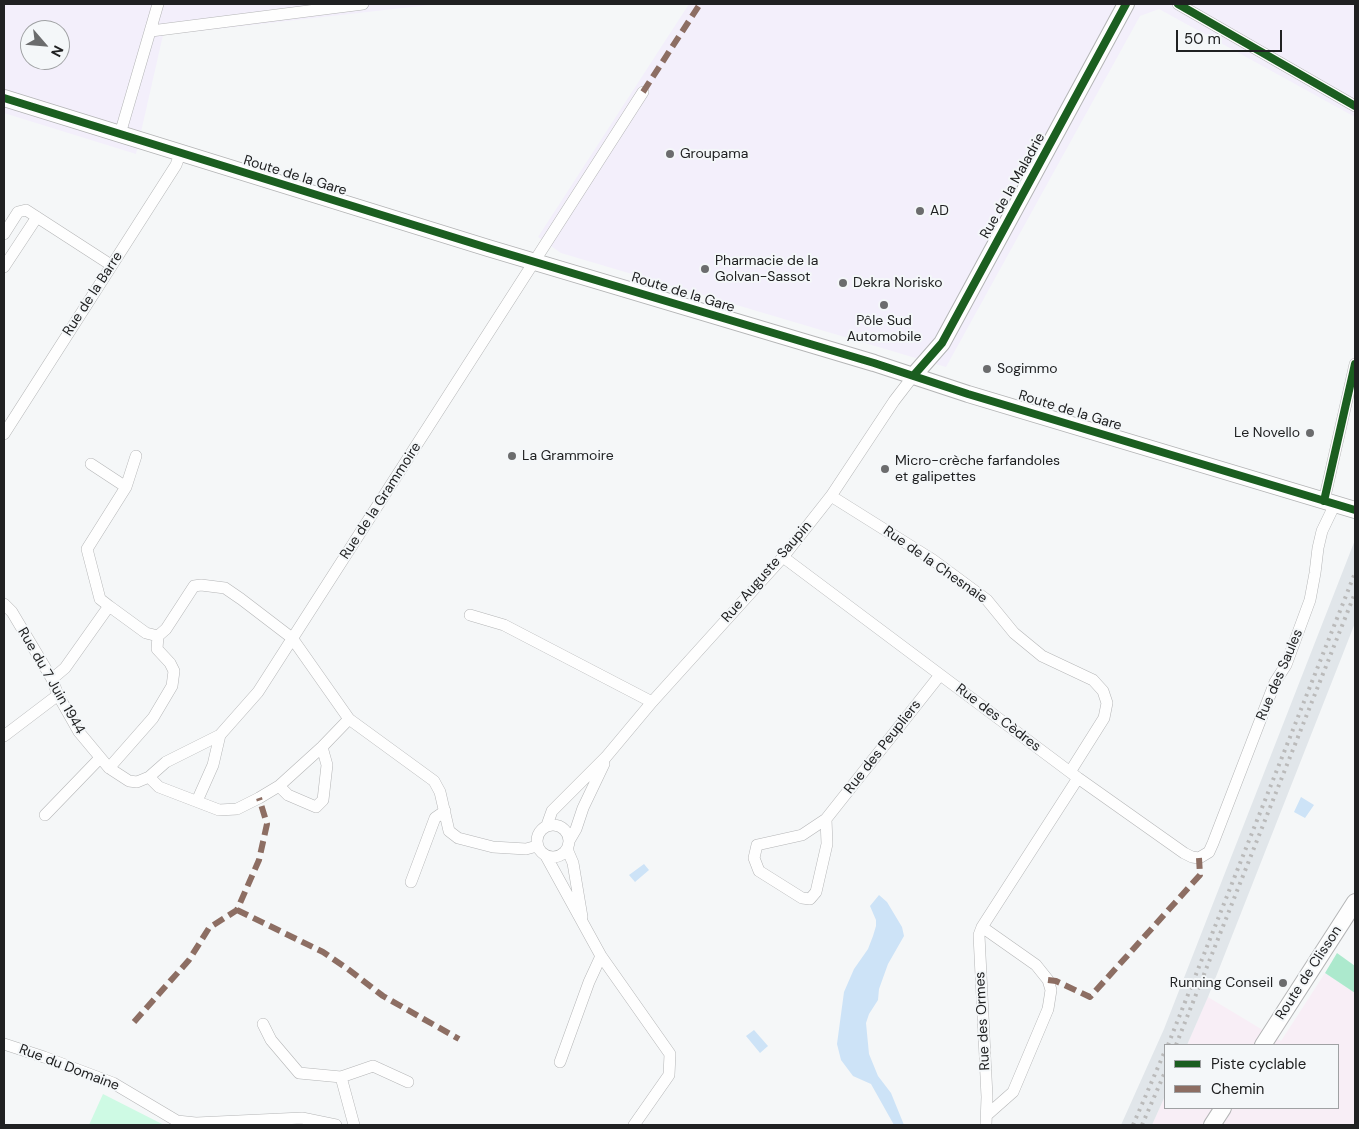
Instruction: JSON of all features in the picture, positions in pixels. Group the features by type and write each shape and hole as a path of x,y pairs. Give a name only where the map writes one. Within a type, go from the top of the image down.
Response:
{"main road":[{"name":"Rue de la Maladrie","path":"914,375 944,338 1126,4"},
{"name":"Route de la Gare","path":"4,98 180,154 1355,510"},
{"name":"Route de Clisson","path":"1264,1044 1355,902"},
{"path":"1212,1125 1222,1109"}],"street":[{"path":"120,134 158,4"},
{"path":"151,31 363,4"},
{"path":"1178,4 1355,106"},
{"path":"535,261 643,92"},
{"name":"Rue de la Barre","path":"4,434 176,165 180,154"},
{"path":"4,234 18,212 26,210 111,265"},
{"path":"4,267 37,217"},
{"name":"Rue de la Grammoire","path":"148,777 166,762 220,735 258,692 535,261"},
{"name":"Rue des Saules","path":"1213,843 1275,682 1286,665 1310,600 1318,548 1330,502 1355,364"},
{"name":"Rue Auguste Saupin","path":"547,825 552,811 606,757 652,702 783,557 831,496 894,401 914,375"},
{"path":"136,456 126,488 87,549 100,599 146,633 158,636"},
{"path":"91,464 126,488"},
{"name":"Rue de la Chesnaie","path":"831,496 933,560 987,600 1014,633 1042,656 1093,680 1103,691 1107,703 1104,718 1074,775"},
{"name":"Rue des Cèdres","path":"783,557 1074,775 1184,853 1192,857 1203,857 1209,852 1213,843"},
{"path":"109,768 153,718 172,686 174,671 170,663 157,649 158,636 166,629 194,586 201,584 225,588 292,638 349,719 434,781 440,792 449,832 458,838 493,847 526,849 537,846"},
{"name":"Rue du 7 Juin 1944","path":"4,604 12,612 52,679 58,695 79,732 100,758 109,768 129,782 137,782 148,777"},
{"path":"52,679 65,668 109,606"},
{"path":"470,615 504,624 652,702"},
{"name":"Rue des Peupliers","path":"826,819 827,844 816,892 810,898 802,898 758,871 754,858 757,845 802,835 826,819 940,674"},
{"path":"4,736 58,695"},
{"path":"148,777 159,788 197,800 219,810 237,809 279,786 322,747 349,719"},
{"name":"Rue de la Grammoire","path":"197,800 213,765 220,735"},
{"path":"279,786 288,795 316,807 323,800 326,765 322,747"},
{"name":"Rue Auguste Saupin","path":"568,845 606,757"},
{"path":"46,815 100,758"},
{"name":"Rue des Ormes","path":"986,1120 979,935 982,927 1074,775"},
{"path":"411,882 435,818 445,811"},
{"path":"584,926 566,831 557,825 547,825 542,828 537,836 537,846 542,854 546,856 584,926 601,956 670,1054 670,1075 634,1125"},
{"path":"546,856 555,857 564,853 568,845"},
{"name":"Rue des Ormes","path":"982,927 1036,965 1048,980 1051,990 1048,1009 1013,1092 986,1120"},
{"path":"560,1062 589,982 601,956"},
{"path":"263,1024 271,1040 299,1073 341,1077 373,1066 408,1082"},
{"name":"Rue du Domaine","path":"4,1044 113,1083 177,1123 302,1118 336,1125"},
{"path":"341,1077 354,1125"}],"shaded area":[{"path":"4,4 438,4 163,35 136,154 4,113"},
{"path":"689,4 1355,4 1355,117 1159,9 1140,16 946,367 561,253 538,237"},
{"path":"1355,540 1355,623 1208,997 1187,1044 1164,1044 1164,1098 1152,1125 1121,1125 1164,1029"},
{"path":"1325,973 1355,993 1355,1125 1152,1125 1164,1098 1164,1109 1339,1109 1339,1044 1187,1044 1208,997 1281,1041"}],"green space":[{"path":"1337,953 1355,966 1355,993 1325,973"},
{"path":"103,1094 164,1125 89,1125"}],"water":[{"path":"1301,797 1314,805 1305,818 1294,812"},
{"path":"644,864 649,870 635,882 629,875"},
{"path":"879,895 887,902 902,927 904,936 888,964 879,989 878,1000 869,1014 866,1023 869,1054 878,1076 891,1093 904,1125 894,1125 871,1084 853,1076 841,1060 837,1044 844,992 854,969 868,949 873,936 876,920 870,906"},
{"path":"754,1030 768,1046 760,1053 746,1036"}],"railway":[{"path":"1168,1044 1355,573"},
{"path":"1176,1044 1355,593"},
{"path":"1133,1125 1164,1053"},
{"path":"1142,1125 1164,1074"}],"marked path":[{"path":"643,92 700,4"},
{"path":"134,1022 189,960 209,928 237,910 259,860 267,824 259,798"},
{"path":"1048,980 1056,981 1090,997 1200,875 1199,858"},
{"path":"237,910 323,952 383,996 459,1039"}],"cycle path":[{"path":"914,375 942,343 1126,4"},
{"path":"1178,4 1355,106"},
{"path":"4,98 488,248 874,363 968,394 1355,510"},
{"path":"1324,501 1355,364"}],"place":[{"name":"Groupama","path":"670,154"},
{"name":"AD","path":"920,211"},
{"name":"Pharmacie de la Golvan-Sassot","path":"705,269"},
{"name":"Dekra Norisko","path":"843,283"},
{"name":"Pôle Sud Automobile","path":"884,305"},
{"name":"Sogimmo","path":"987,369"},
{"name":"Le Novello","path":"1310,433"},
{"name":"La Grammoire","path":"512,456"},
{"name":"Micro-crèche farfandoles et galipettes","path":"885,469"},
{"name":"Running Conseil","path":"1283,983"}]}
